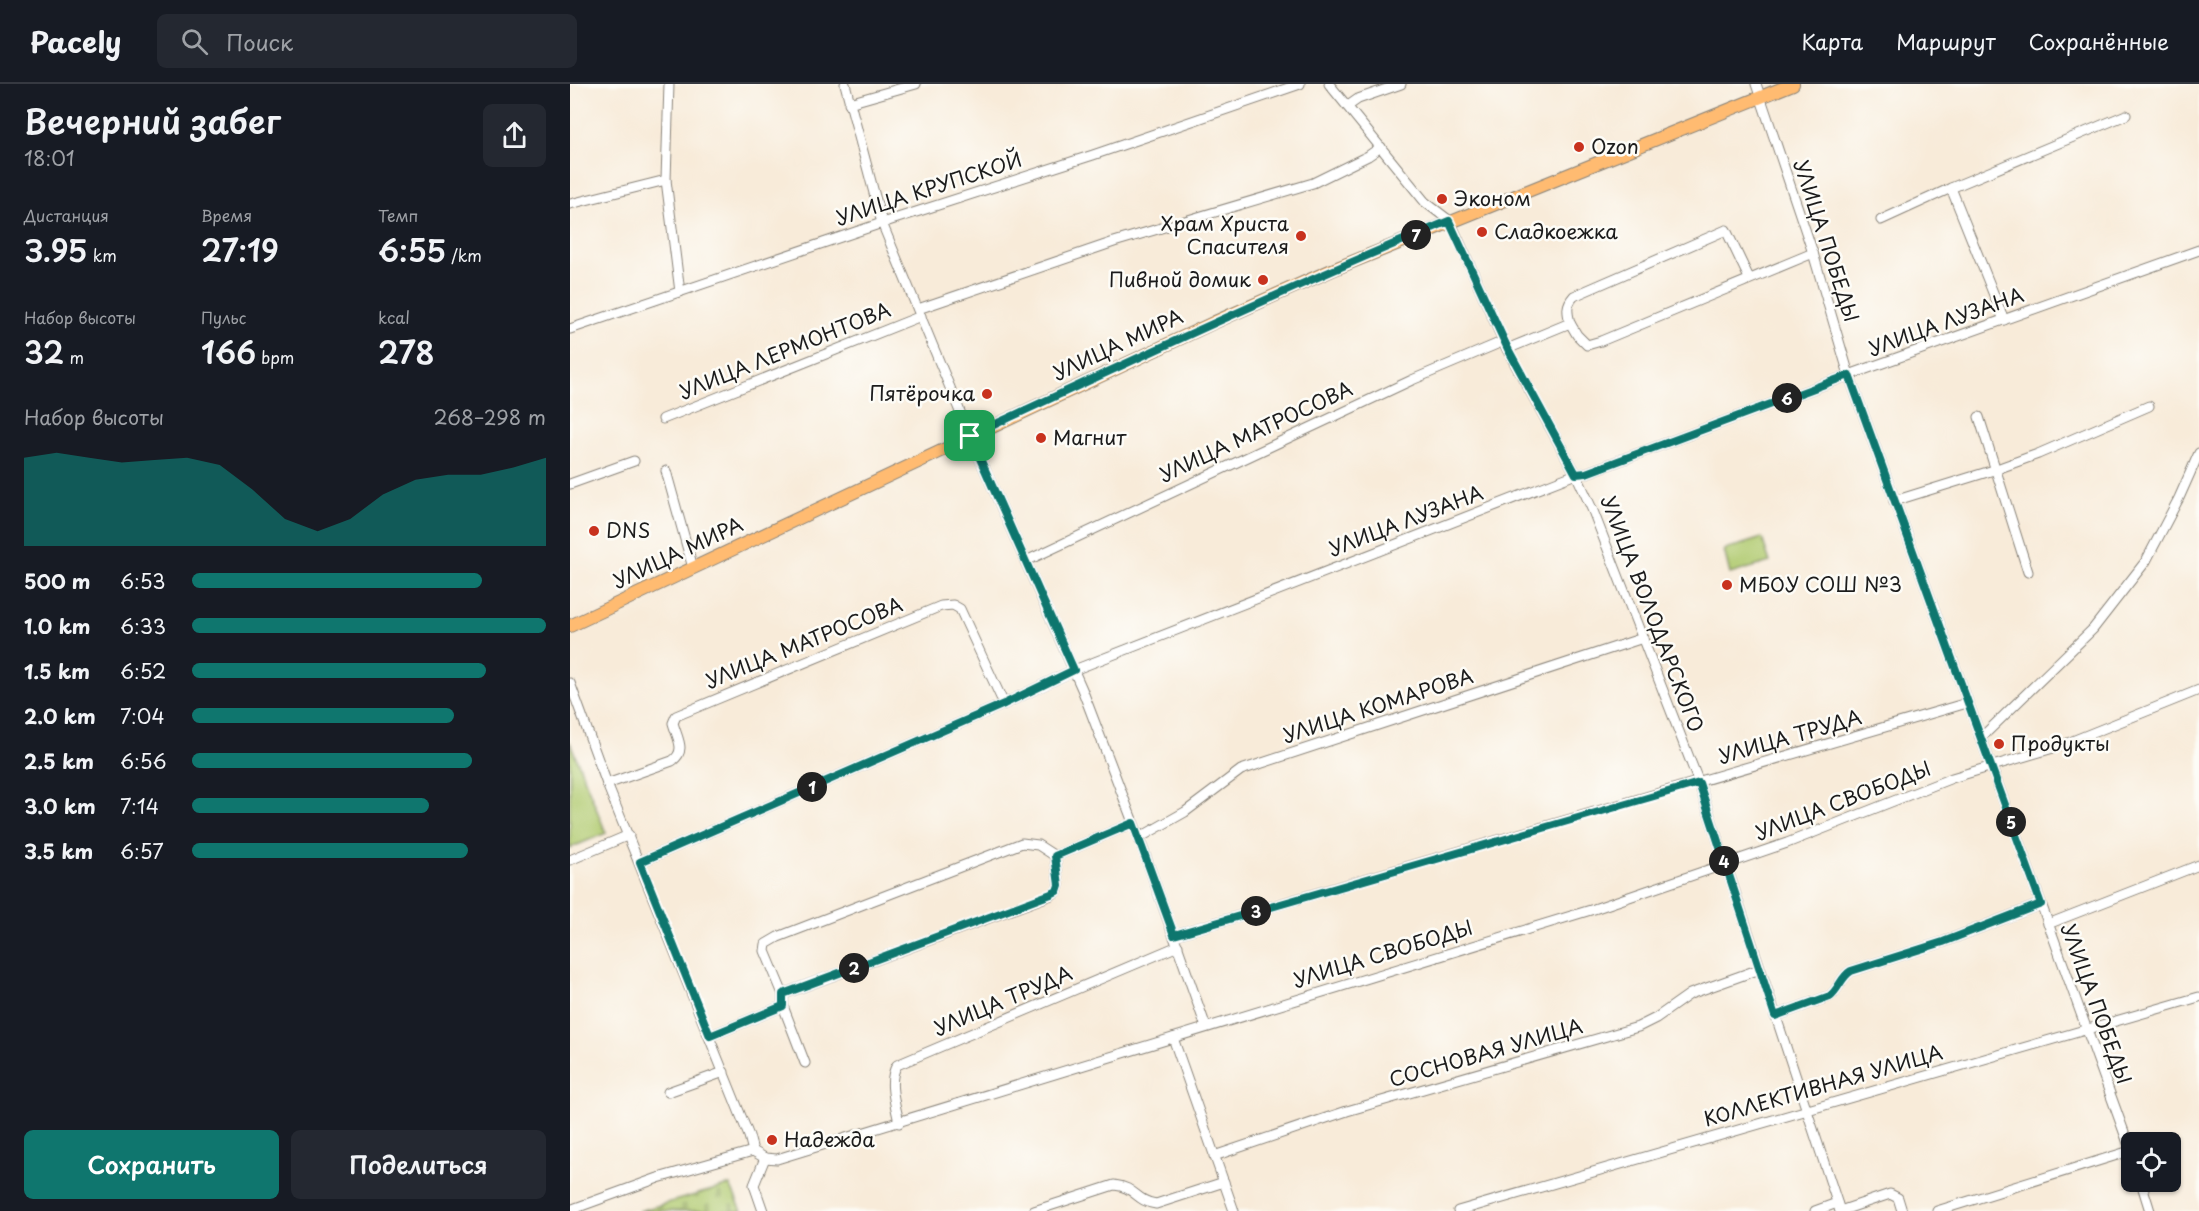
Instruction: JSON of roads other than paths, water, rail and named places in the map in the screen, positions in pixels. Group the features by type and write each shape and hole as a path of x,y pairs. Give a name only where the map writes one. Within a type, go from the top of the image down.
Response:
{"main road":[{"name":"УЛИЦА МИРА","path":"570,626 1225,317 1449,221 1793,84"}],"street":[{"path":"669,84 666,180 680,291"},
{"path":"844,84 882,223 970,436 1074,670 1139,838 1206,1027"},
{"path":"849,103 916,84"},
{"name":"УЛИЦА КРУПСКОЙ","path":"570,329 1300,84"},
{"name":"УЛИЦА ВОЛОДАРСКОГО","path":"1329,84 1425,202 1449,221 1506,345 1576,474 1593,511 1699,783 1839,1208"},
{"path":"1348,106 1358,99 1401,84"},
{"name":"УЛИЦА ПОБЕДЫ","path":"1756,84 1813,253 1849,375 2124,1132"},
{"path":"1881,220 1951,188 2126,115"},
{"name":"УЛИЦА ЛЕРМОНТОВА","path":"663,419 919,312 1114,242 1313,183 1368,156 1381,147"},
{"path":"570,204 666,180"},
{"path":"1951,188 2004,321"},
{"path":"1749,278 1726,230 1574,296 1568,303 1567,311 1570,323 1577,335 1587,345 1813,253"},
{"name":"УЛИЦА ЛУЗАНА","path":"640,862 1004,704 1074,670 1576,474 1586,473 1849,375 2199,250"},
{"name":"УЛИЦА МАТРОСОВА","path":"1026,561 1412,380 1570,323"},
{"path":"1894,501 2038,454 2149,406"},
{"path":"1979,417 2028,572"},
{"path":"1980,737 2093,629 2146,561 2179,498 2199,453"},
{"path":"570,484 634,461"},
{"path":"666,471 693,568"},
{"name":"УЛИЦА МАТРОСОВА","path":"607,784 672,761 679,756 681,750 673,723 676,716 941,606 953,605 960,609 1004,704"},
{"name":"УЛИЦА КОМАРОВА","path":"1139,838 1185,812 1241,770 1643,638"},
{"path":"570,683 607,784 710,1036 753,1150 765,1158 754,1185 763,1211"},
{"name":"УЛИЦА СВОБОДЫ","path":"765,1158 777,1159 899,1123 1594,909 1725,865 1952,778 2060,746 2199,690"},
{"name":"УЛИЦА ТРУДА","path":"1174,935 1967,703"},
{"path":"1055,856 1133,823"},
{"path":"570,860 629,835"},
{"path":"783,994 1057,891 1059,885 1055,856 1038,845 1022,843 778,937 766,944 765,951 783,994 783,1006 805,1063"},
{"path":"2048,924 2199,865"},
{"path":"1775,1016 1830,996 1845,974 1851,971 1943,942 2041,904"},
{"name":"УЛИЦА ТРУДА","path":"899,1123 893,1081 893,1073 897,1065 1178,946"},
{"name":"СОСНОВАЯ УЛИЦА","path":"1214,1156 1347,1112 1638,1027 1656,1018 1690,994 1760,969"},
{"name":"КОЛЛЕКТИВНАЯ УЛИЦА","path":"1458,1211 2199,997"},
{"path":"710,1036 783,1006"},
{"path":"1173,1038 1234,1211"},
{"path":"668,1092 724,1072"},
{"path":"570,1210 658,1178 753,1150"},
{"path":"1937,1211 2121,1156"},
{"path":"1034,1211 1114,1185 1124,1186 1144,1203 1156,1204 1224,1182"},
{"path":"2144,1192 2150,1211"},
{"path":"1815,1211 1839,1208 1890,1194 1898,1198 1902,1211"}],"place":[{"name":"Ozon","path":"1579,147"},
{"name":"Эконом","path":"1442,199"},
{"name":"Сладкоежка","path":"1482,232"},
{"name":"Храм Христа Спасителя","path":"1301,236"},
{"name":"Пивной домик","path":"1263,280"},
{"name":"Пятёрочка","path":"987,394"},
{"name":"Магнит","path":"1041,438"},
{"name":"DNS","path":"594,531"},
{"name":"МБОУ СОШ №3","path":"1727,585"},
{"name":"Продукты","path":"1999,744"},
{"name":"Надежда","path":"772,1140"}]}
